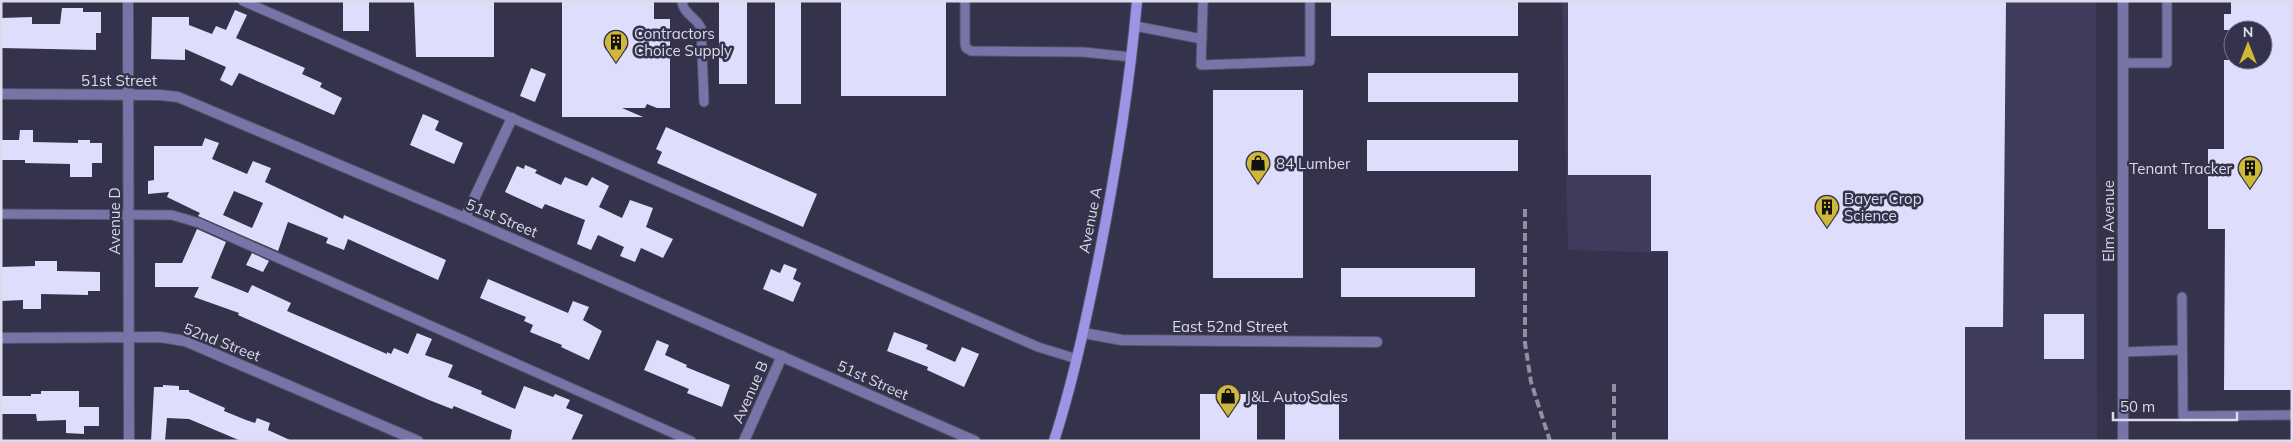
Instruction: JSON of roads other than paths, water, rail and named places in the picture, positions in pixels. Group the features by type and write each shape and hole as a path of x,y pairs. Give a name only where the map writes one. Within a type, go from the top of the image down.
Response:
{"main road":[{"name":"Avenue A","path":"1054,441 1083,333 1115,171 1137,1"}],"street":[{"name":"Avenue D","path":"128,1 129,441"},
{"name":"Elm Avenue","path":"2123,1 2123,441"},
{"name":"51st Street","path":"1,94 129,94 178,97 465,218 975,441"},
{"path":"465,218 512,118"},
{"name":"East 52nd Street","path":"1083,333 1122,340 1377,342"},
{"name":"52nd Street","path":"1,338 160,337 185,341 418,441"},
{"name":"Avenue B","path":"744,441 782,356"}],"lane":[{"path":"243,1 1038,347 1077,359"},
{"path":"682,1 686,12 698,21 700,28 704,102"},
{"path":"965,1 965,44 966,48 971,50 1083,52 1131,56"},
{"path":"1203,1 1201,65 1310,61 1310,1"},
{"path":"2123,63 2167,63 2167,1"},
{"path":"1135,26 1202,39"},
{"path":"1,214 172,215 198,223 691,441"},
{"path":"2182,297 2183,416 2292,415"},
{"path":"2123,352 2182,350"}],"railway":[{"path":"1525,209 1525,343 1531,382 1550,441"},
{"path":"1614,384 1614,441"}],"place":[{"name":"Contractors Choice Supply","path":"616,63"},
{"name":"84 Lumber","path":"1258,184"},
{"name":"Tenant Tracker","path":"2250,189"},
{"name":"Bayer Crop Science","path":"1827,228"},
{"name":"J&L Auto Sales","path":"1228,417"}]}
